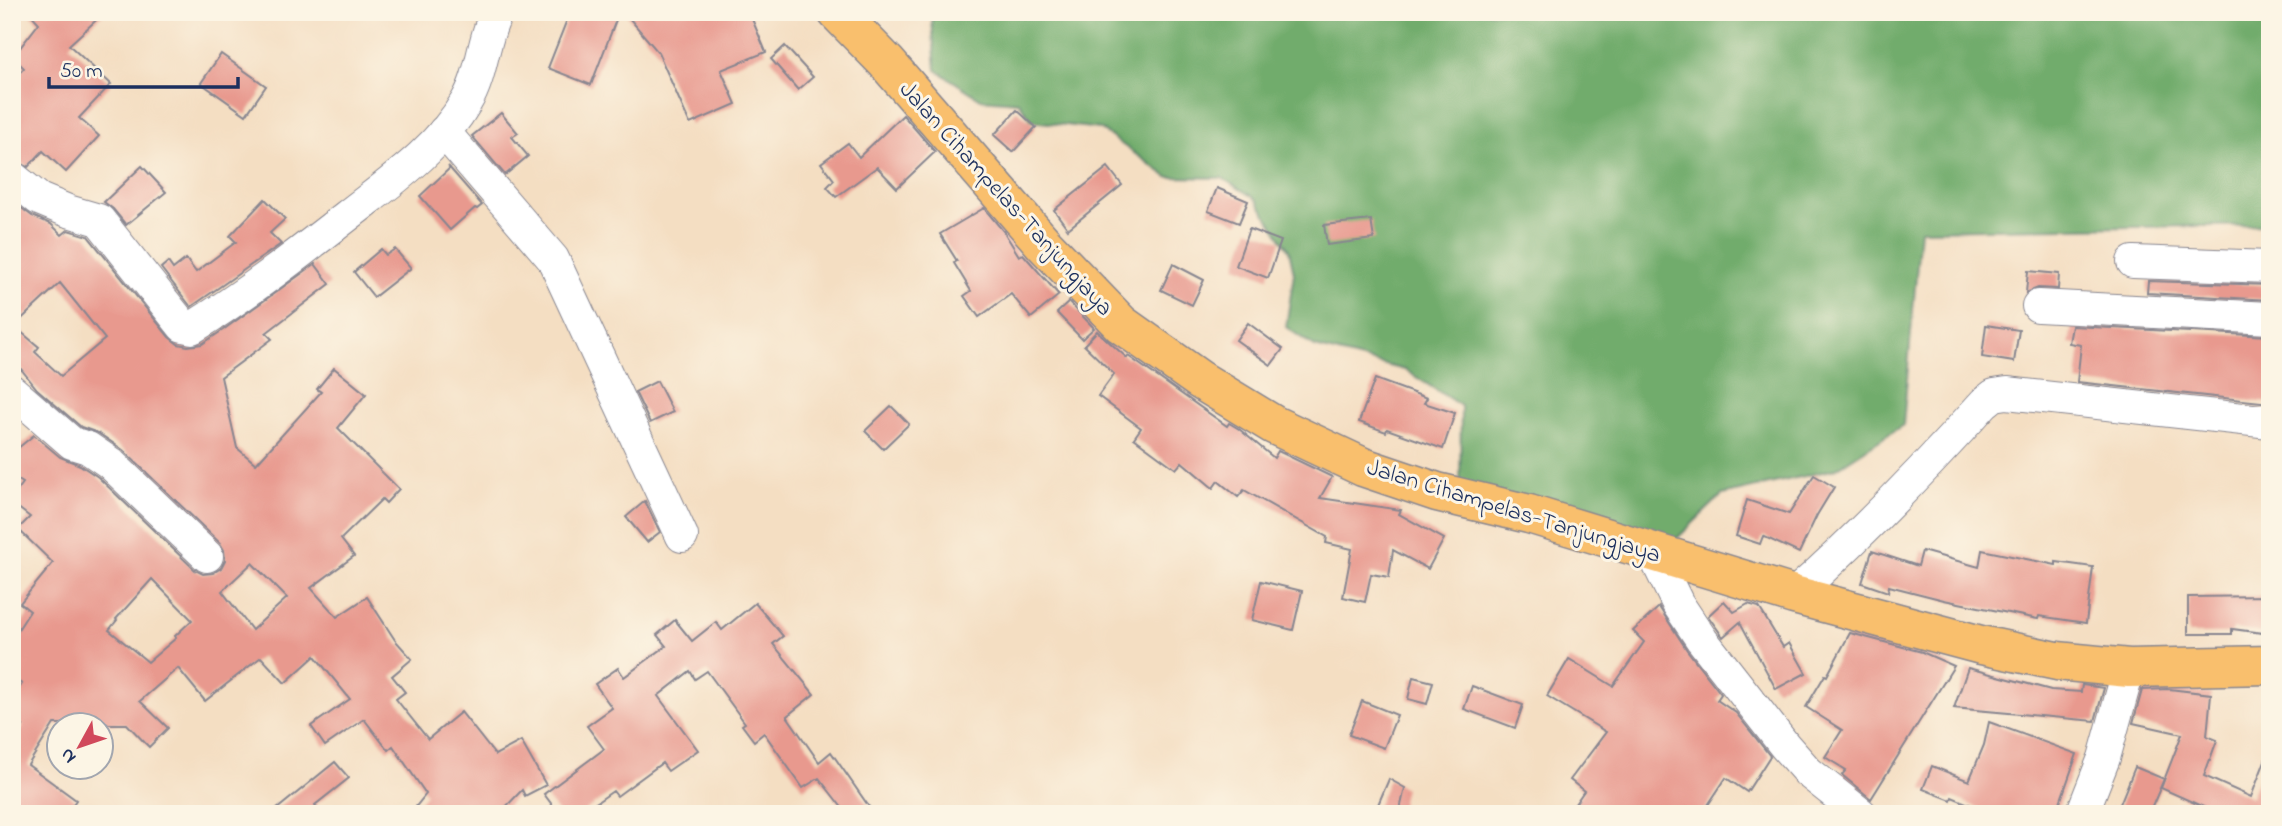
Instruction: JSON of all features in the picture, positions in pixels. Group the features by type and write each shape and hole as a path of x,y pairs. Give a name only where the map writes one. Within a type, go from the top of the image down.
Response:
{"main road":[{"name":"Jalan Cihampelas-Tanjungjaya","path":"837,12 886,62 1043,243 1121,324 1200,380 1274,425 1363,467 1437,492 1529,514 1794,595 1981,645 2057,661 2129,668 2270,665"}],"street":[{"path":"12,177 39,199 99,220 183,326 192,328 244,296 397,178 444,132 466,103 478,78 497,12"},
{"path":"444,132 553,258 682,536"},
{"path":"2133,262 2270,267"},
{"path":"2038,306 2270,318"},
{"path":"1794,595 1853,542 1994,395 2007,393 2270,422"},
{"path":"19,409 72,443 88,448 110,463 207,556"},
{"path":"1652,551 1678,604 1702,640 1785,746 1808,772 1861,814"},
{"path":"2082,814 2104,758 2129,668"}],"green space":[{"path":"938,12 2270,12 2270,225 1920,230 1903,425 1835,469 1722,495 1663,552 1460,499 1461,406 1405,370 1315,347 1286,327 1294,273 1289,250 1256,199 1222,178 1168,177 1100,129 1032,121 1019,102 981,99 936,70 932,21"}],"building":[{"path":"29,12 105,12 69,45 111,84 79,118 99,136 66,172 43,151 28,167 12,159 12,81 24,68 13,57 39,23"},
{"path":"570,12 619,12 591,85 548,68"},
{"path":"624,12 749,12 766,52 721,70 736,104 690,124 658,52"},
{"path":"785,46 813,77 798,90 771,59"},
{"path":"221,54 266,86 246,115 201,83"},
{"path":"1017,110 1036,127 1013,152 994,135"},
{"path":"501,113 518,133 512,137 528,156 505,175 472,136"},
{"path":"903,115 935,152 897,188 877,167 836,197 827,187 834,180 821,163 848,143 859,157"},
{"path":"142,166 166,192 126,225 104,202"},
{"path":"1108,167 1122,185 1068,229 1054,210"},
{"path":"450,168 482,205 450,230 420,196"},
{"path":"1217,188 1248,201 1239,223 1208,211"},
{"path":"265,199 285,219 270,233 281,244 191,307 161,268 168,262 173,269 186,259 196,272 236,242 230,236"},
{"path":"12,201 32,216 51,224 62,235 68,230 88,236 169,337 178,344 202,344 315,264 330,284 266,333 272,339 221,377 237,448 256,464 321,392 317,389 334,368 366,394 338,428 399,489 386,503 382,499 341,539 354,556 311,588 337,617 367,597 395,640 412,659 392,676 405,692 396,699 428,739 461,712 495,755 521,741 546,785 525,796 522,790 499,814 410,814 426,794 393,746 388,750 364,719 325,746 311,726 350,699 315,656 285,683 261,657 205,701 178,668 140,701 168,728 149,747 127,724 116,724 116,710 46,710 46,737 28,765 76,800 66,814 12,814 12,743 23,726 12,718 12,699 22,684 12,678 12,639 30,611 20,603 53,563 18,529 30,517 12,503 12,498 23,483 12,476 12,453 34,435 60,457 80,465 98,477 195,570 203,574 213,573 221,568 225,560 220,543 123,450 98,433 81,427 37,389 21,369 17,374 12,373","holes":["60,283 105,339 61,376 35,352 39,347 14,326","252,563 287,598 252,630 222,591","152,579 192,620 148,662 109,630"]},
{"path":"984,208 1019,256 1023,254 1059,295 1031,318 1011,294 979,317 964,296 971,291 940,234"},
{"path":"1371,220 1374,239 1327,245 1324,225"},
{"path":"1249,229 1281,241 1268,278 1236,266"},
{"path":"381,249 386,255 395,249 411,268 374,297 354,272"},
{"path":"1173,264 1204,280 1192,305 1161,290"},
{"path":"2028,271 2059,274 2058,289 2038,288 2026,293"},
{"path":"2148,281 2270,285 2270,300 2147,293"},
{"path":"1069,302 1094,328 1082,339 1057,313"},
{"path":"1248,323 1283,349 1271,365 1236,340"},
{"path":"1986,325 2019,330 2014,362 1982,357"},
{"path":"2072,326 2270,336 2270,403 2077,382 2081,345 2069,343"},
{"path":"1097,331 1127,358 1128,356 1227,426 1229,423 1239,429 1274,458 1278,451 1332,477 1320,498 1401,510 1399,514 1444,539 1428,569 1393,550 1389,577 1371,574 1365,602 1343,597 1352,549 1326,543 1327,537 1244,490 1238,497 1218,481 1213,488 1182,462 1176,469 1134,438 1141,428 1098,396 1114,374 1084,345"},
{"path":"1375,379 1427,398 1424,403 1455,413 1443,449 1359,422"},
{"path":"657,381 673,412 650,423 635,392"},
{"path":"891,406 909,424 883,449 865,431"},
{"path":"1814,475 1834,487 1799,553 1763,536 1760,544 1736,536 1747,500 1789,514"},
{"path":"645,501 660,532 647,542 626,517"},
{"path":"1982,550 2056,565 2056,562 2093,567 2086,623 2039,616 2038,619 1889,586 1888,592 1862,583 1872,551 1918,566 1922,551 1979,567"},
{"path":"1261,581 1302,591 1293,630 1252,620"},
{"path":"2270,596 2270,634 2232,629 2232,634 2188,634 2188,597"},
{"path":"1724,601 1734,612 1748,604 1759,607 1783,647 1789,643 1806,673 1776,689 1740,622 1723,637 1708,616"},
{"path":"755,603 783,636 773,644 814,694 787,716 819,762 831,752 874,814 847,814 819,778 803,788 764,733 754,741 742,725 745,723 707,671 695,679 690,671 658,696 698,750 668,771 662,763 617,796 613,791 580,814 559,814 544,794 604,749 587,726 612,708 595,684 618,668 624,677 666,646 657,635 675,620 692,641 716,622 722,630"},
{"path":"1659,607 1687,650 1721,694 1717,700 1736,713 1770,756 1747,792 1726,778 1702,814 1568,814 1584,791 1570,780 1606,732 1547,696 1569,659 1613,686 1644,642 1633,631"},
{"path":"1850,633 1922,652 1954,666 1871,799 1842,775 1846,770 1825,757 1842,730 1806,707 1825,675 1827,676"},
{"path":"1968,668 2051,690 2081,692 2082,685 2104,688 2095,721 1954,708"},
{"path":"1413,677 1433,682 1427,704 1408,699"},
{"path":"1472,686 1523,705 1515,728 1464,709"},
{"path":"2169,689 2211,694 2207,736 2217,740 2204,776 2251,797 2268,753 2270,754 2270,814 2219,814 2161,788 2182,734 2133,723 2142,690"},
{"path":"1362,701 1397,715 1384,748 1349,735"},
{"path":"1989,722 2077,754 2056,814 1993,814 1952,797 1951,800 1923,789 1932,766 1969,781 1984,745"},
{"path":"335,762 349,778 315,805 322,814 271,814"},
{"path":"2135,767 2164,779 2149,814 2116,814"},
{"path":"1389,779 1405,788 1399,814 1374,814"}]}
